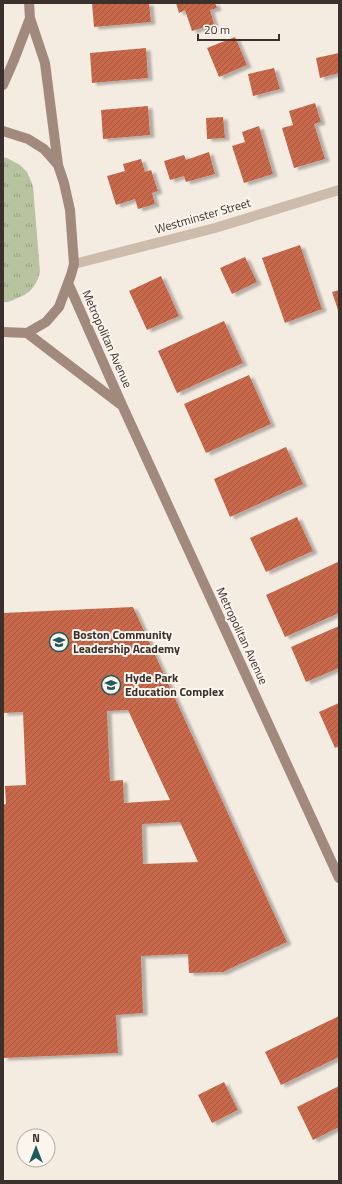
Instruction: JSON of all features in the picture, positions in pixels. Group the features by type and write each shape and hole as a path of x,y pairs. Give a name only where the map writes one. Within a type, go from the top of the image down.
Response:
{"street":[{"path":"3,332 27,333 46,322 59,307 74,264 70,210 58,164 45,63 30,18 29,3"},
{"path":"3,85 30,18"},
{"path":"3,131 28,138 44,149 58,164"},
{"name":"Westminster Street","path":"74,264 215,228 339,190"},
{"name":"Metropolitan Avenue","path":"68,283 122,405 339,878"},
{"name":"Metropolitan Avenue","path":"27,333 122,405"}],"green space":[{"path":"3,157 20,165 27,172 33,186 40,272 37,282 32,289 25,295 9,302 3,302"}],"building":[{"path":"92,3 149,3 151,22 94,27"},
{"path":"176,3 215,3 217,8 210,10 214,24 192,31 185,10 179,13"},
{"path":"235,37 247,65 219,77 207,48"},
{"path":"146,48 148,78 92,83 90,53"},
{"path":"339,53 339,73 320,78 316,58"},
{"path":"274,68 280,89 253,96 248,74"},
{"path":"315,103 321,122 314,124 325,159 294,168 282,128 293,125 289,111"},
{"path":"148,106 150,135 103,139 101,110"},
{"path":"223,117 225,138 207,139 206,118"},
{"path":"259,126 273,174 244,183 232,146 245,142 242,132"},
{"path":"209,152 215,174 186,182 184,176 170,180 164,161 184,155 186,160"},
{"path":"141,159 145,172 151,170 158,191 152,193 155,204 138,209 135,199 116,205 107,176 125,171 123,164"},
{"path":"300,245 322,309 285,323 262,258"},
{"path":"245,257 257,282 232,294 220,268"},
{"path":"161,276 179,316 147,330 129,291"},
{"path":"339,290 339,313 332,292"},
{"path":"224,321 243,363 177,393 158,351"},
{"path":"249,375 271,424 206,453 184,404"},
{"path":"286,447 303,484 230,517 214,479"},
{"path":"297,517 313,551 266,572 250,538"},
{"path":"338,562 339,613 285,637 266,595"},
{"path":"133,607 287,942 223,972 189,973 188,954 141,956 143,1013 116,1015 118,1053 3,1058 3,805 6,804 5,786 26,785 23,712 3,713 3,613","holes":["128,710 170,800 124,803 123,780 110,781 107,711","180,822 198,862 143,864 142,824"]},
{"path":"339,626 339,668 306,682 291,647"},
{"path":"339,703 339,746 335,748 319,712"},
{"path":"339,1016 339,1057 281,1085 265,1052"},
{"path":"224,1082 238,1110 212,1123 198,1095"},
{"path":"339,1086 339,1127 313,1140 297,1107"}],"place":[{"name":"Boston Community Leadership Academy","path":"59,642"},
{"name":"Hyde Park Education Complex","path":"111,685"}]}
